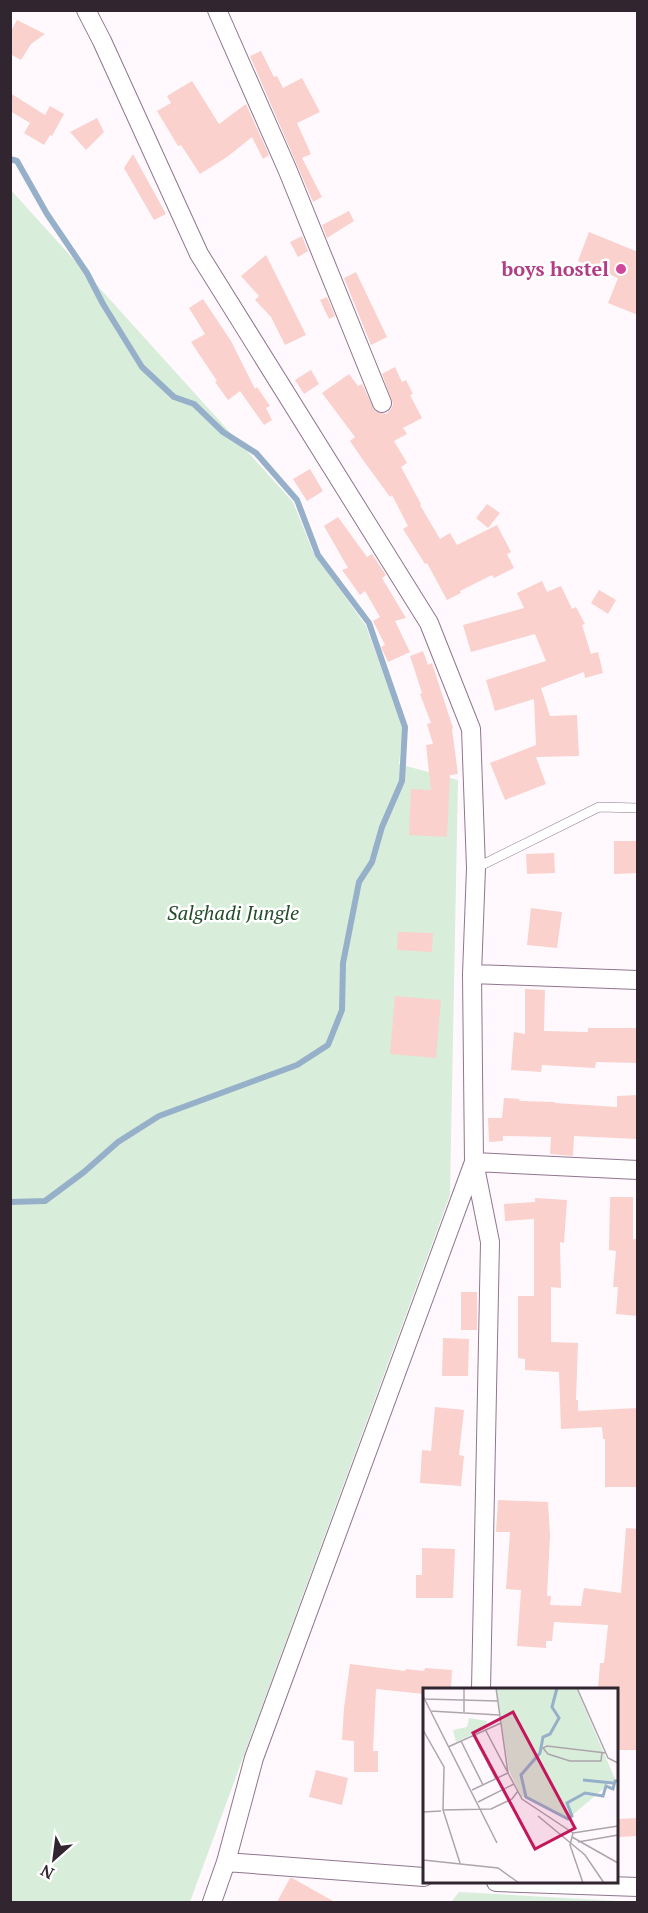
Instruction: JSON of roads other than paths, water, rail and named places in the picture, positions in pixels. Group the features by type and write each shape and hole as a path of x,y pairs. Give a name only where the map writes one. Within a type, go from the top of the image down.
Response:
{"street":[{"path":"86,10 199,254 429,623 471,729 476,868 472,974 474,1162 490,1242 482,1688"},
{"path":"217,10 288,171 382,403"},
{"path":"472,974 638,981"},
{"path":"474,1162 638,1170"},
{"path":"212,1902 226,1862 254,1758 474,1162"},
{"path":"226,1862 423,1877"},
{"path":"543,1883 638,1887"}],"lane":[{"path":"476,868 599,807 638,808"}],"waterway":[{"path":"10,159 17,161 47,214 87,273 103,304 142,367 174,397 194,404 223,432 256,453 297,500 318,555 369,623 405,727 402,781 382,827 372,862 359,882 343,963 342,1010 328,1045 297,1065 159,1116 118,1142 84,1172 45,1201 10,1202"}],"place":[{"name":"boys hostel","path":"621,269"}],"park label":[{"name":"Salghadi Jungle","path":"233,913"}]}
